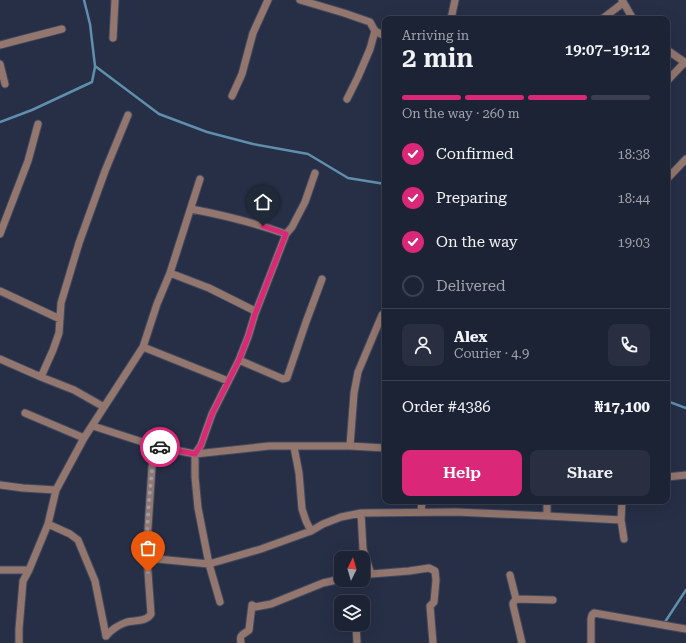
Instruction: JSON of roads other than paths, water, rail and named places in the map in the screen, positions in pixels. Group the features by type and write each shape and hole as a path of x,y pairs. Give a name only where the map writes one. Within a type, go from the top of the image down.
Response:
{"street":[{"path":"113,38 115,0"},
{"path":"232,96 242,74 253,33 268,0"},
{"path":"300,0 370,22 375,31 382,34"},
{"path":"452,16 455,0"},
{"path":"606,16 623,1 631,16"},
{"path":"0,45 62,29"},
{"path":"347,99 370,49 375,31"},
{"path":"670,52 686,63 670,78"},
{"path":"0,64 5,84"},
{"path":"41,377 59,333 61,303 79,243 105,171 128,115"},
{"path":"0,234 3,214 28,161 38,124"},
{"path":"670,176 686,160"},
{"path":"220,602 209,564 198,508 195,477 195,454 201,445 212,414 239,360 286,234 305,202 315,173"},
{"path":"19,643 23,580 29,570 48,524 56,490 84,438 143,347 157,304 170,272 200,179"},
{"path":"191,209 220,214 286,234"},
{"path":"170,272 209,288 254,310 255,314"},
{"path":"239,360 284,379 287,378 322,279"},
{"path":"0,291 60,319"},
{"path":"350,446 354,393 358,372 382,315"},
{"path":"143,347 228,381"},
{"path":"0,359 74,390 104,407"},
{"path":"25,413 84,438"},
{"path":"93,426 155,446 195,454 269,446 350,446 382,448"},
{"path":"48,524 70,534 78,540 95,581 106,636 114,628 128,622 149,617 151,614 147,558 148,528 152,467 155,446"},
{"path":"294,447 299,473 302,509 306,521 312,531"},
{"path":"670,477 686,476"},
{"path":"0,485 56,490"},
{"path":"421,512 422,504"},
{"path":"547,504 547,516"},
{"path":"622,504 621,520 624,539"},
{"path":"147,558 209,564 261,549 312,531 323,524 361,513 456,512 621,520"},
{"path":"361,513 363,549 371,574 429,568 435,572 436,580 434,602 430,606 433,643"},
{"path":"0,570 29,570"},
{"path":"510,575 516,599 513,605 522,643"},
{"path":"241,643 241,635 249,630 252,605 255,607 271,604 323,583 334,581"},
{"path":"516,599 553,600"},
{"path":"591,643 591,619 594,613 686,628"},
{"path":"356,631 357,643"}],"waterway":[{"path":"84,0 90,24 95,66 159,114 207,132 253,144 308,154 348,178 382,184"},
{"path":"0,122 32,110 92,82 95,67"},
{"path":"670,402 686,408"},
{"path":"665,622 686,590"}]}
